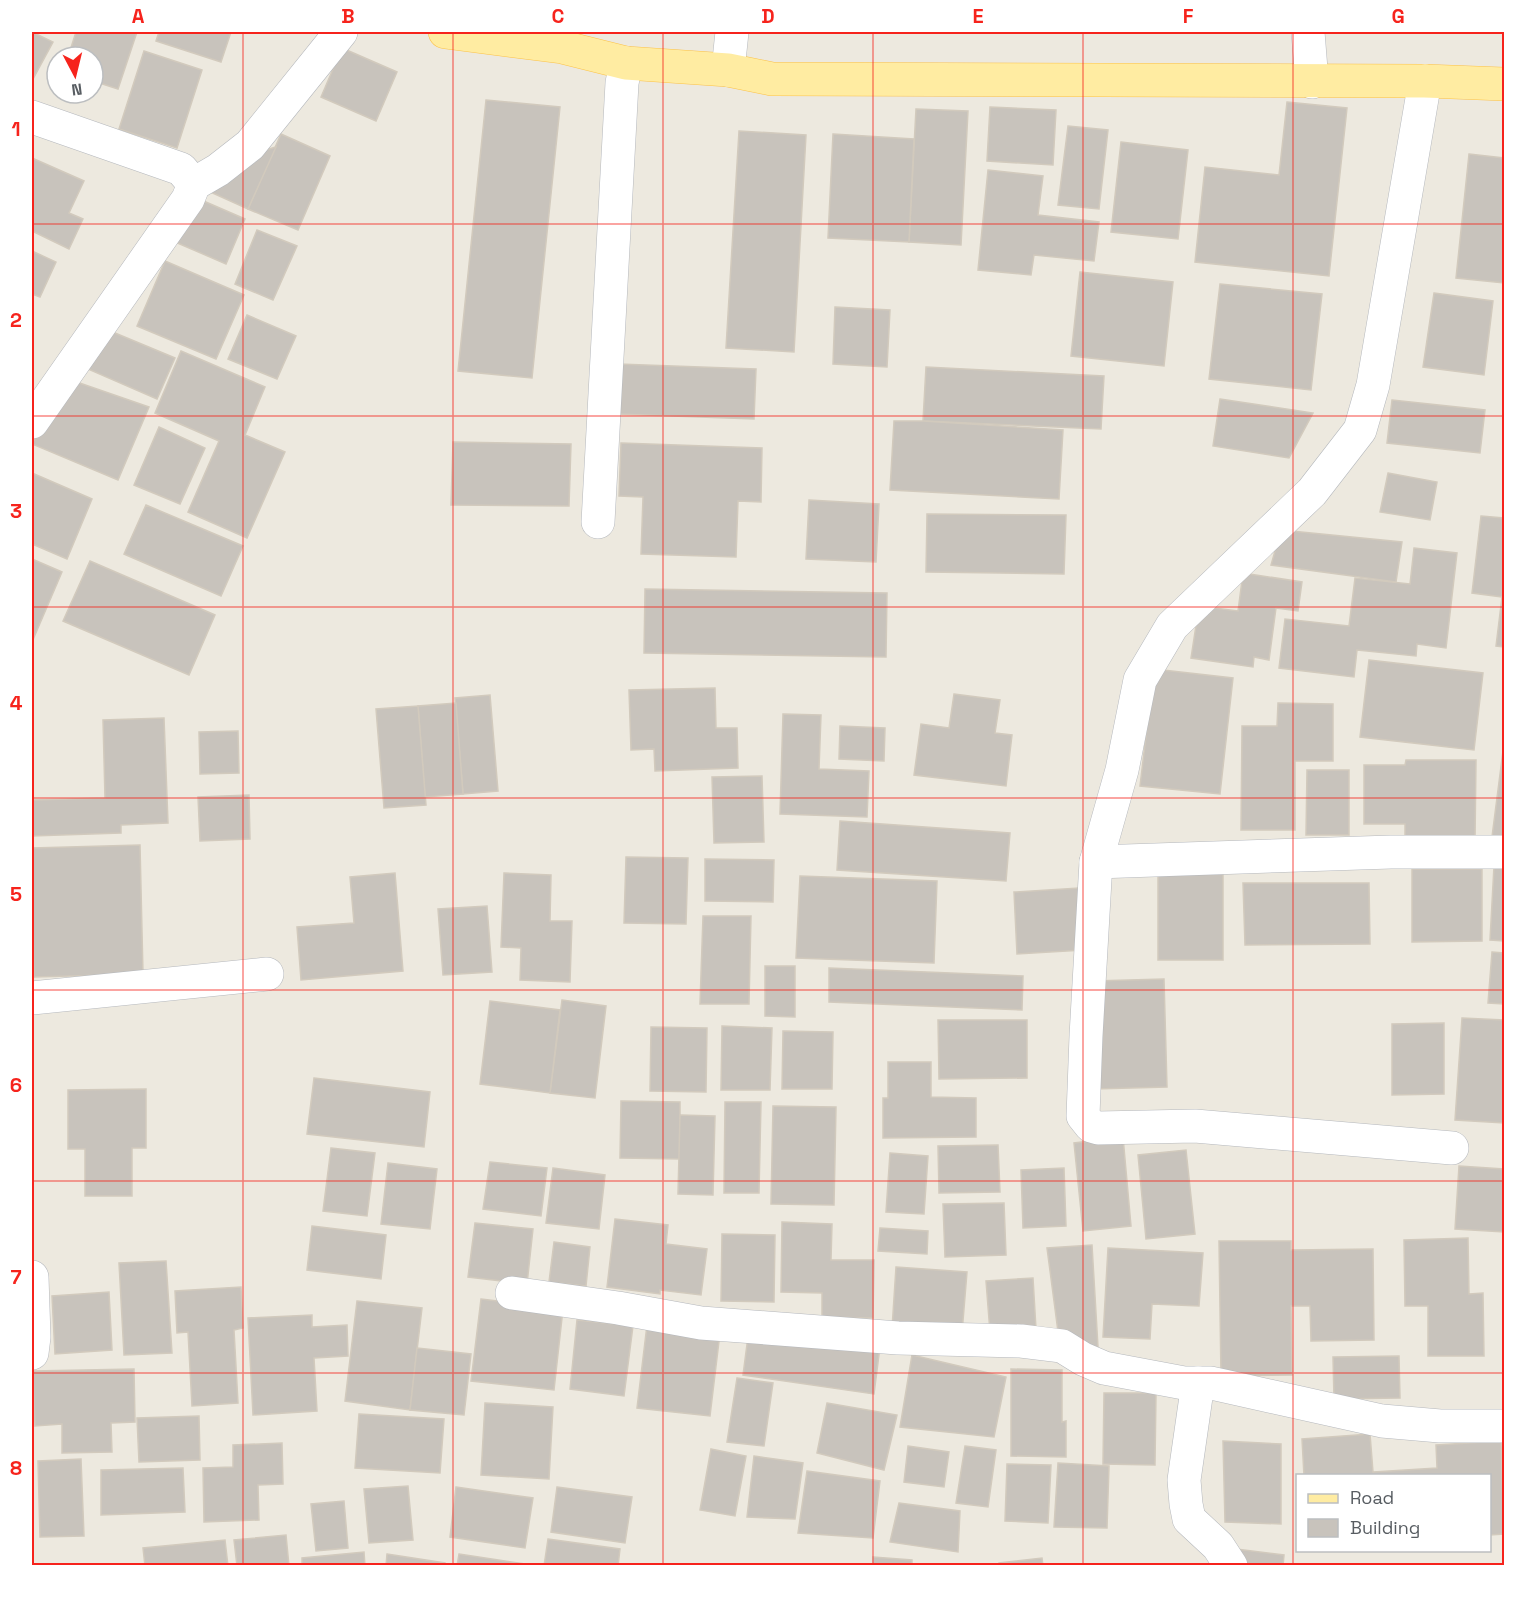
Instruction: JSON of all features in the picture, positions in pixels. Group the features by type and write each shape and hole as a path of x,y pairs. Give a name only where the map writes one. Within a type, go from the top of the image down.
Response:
{"main road":[{"path":"444,32 562,47 626,63 728,70 772,79 1425,81 1504,84"}],"street":[{"path":"32,423 188,199 194,184 218,170 250,145 341,32"},
{"path":"728,70 732,32"},
{"path":"1308,32 1312,81"},
{"path":"598,522 622,83 626,63"},
{"path":"1425,81 1373,385 1360,430 1312,492 1172,626 1140,680 1122,771 1096,862 1083,1116 1091,1126 1098,1128 1195,1126 1452,1148"},
{"path":"32,117 181,169 194,184"},
{"path":"1096,862 1391,852 1504,852"},
{"path":"32,998 267,974"},
{"path":"32,1277 34,1337 32,1353"},
{"path":"512,1293 618,1308 700,1323 898,1338 1021,1341 1062,1346 1104,1368 1184,1383 1223,1385 1382,1421 1440,1426 1504,1426"},
{"path":"1198,1383 1184,1480 1186,1504 1189,1519 1218,1546 1231,1566"}],"building":[{"path":"32,32 53,42 51,45 45,45 45,57 32,78"},
{"path":"76,32 137,32 118,89 105,85 105,45 72,45"},
{"path":"159,32 231,32 221,62 156,41"},
{"path":"342,48 397,72 376,121 321,97"},
{"path":"144,51 202,70 177,148 119,129"},
{"path":"486,100 560,107 532,378 458,371"},
{"path":"1287,102 1347,108 1329,276 1195,262 1205,167 1279,175"},
{"path":"990,107 1056,110 1053,165 987,161"},
{"path":"916,109 968,111 961,245 909,242"},
{"path":"1068,126 1108,130 1099,209 1058,205"},
{"path":"739,131 806,135 794,352 726,348"},
{"path":"281,134 330,156 298,230 248,209"},
{"path":"833,134 914,139 909,242 828,238"},
{"path":"1121,142 1188,150 1178,239 1111,232"},
{"path":"276,147 248,209 206,190 245,156"},
{"path":"1469,154 1504,158 1504,283 1456,278"},
{"path":"32,158 84,181 69,213 83,219 69,249 32,231"},
{"path":"988,170 1043,176 1038,215 1099,222 1094,261 1034,255 1031,275 978,270"},
{"path":"192,196 245,219 226,264 173,241"},
{"path":"257,230 297,246 273,300 235,284"},
{"path":"32,251 56,262 40,297 32,294"},
{"path":"165,261 244,295 216,359 137,326"},
{"path":"1080,272 1173,282 1164,366 1071,356"},
{"path":"1220,284 1322,294 1311,390 1209,379"},
{"path":"1434,293 1493,301 1484,375 1423,367"},
{"path":"835,307 890,310 887,367 833,364"},
{"path":"247,315 296,336 277,379 228,359"},
{"path":"103,328 175,358 157,399 81,366"},
{"path":"181,351 265,387 245,435 285,452 247,538 188,512 219,441 155,413"},
{"path":"618,364 756,369 754,419 617,414"},
{"path":"926,367 1104,376 1101,429 923,421"},
{"path":"68,379 149,407 118,480 32,444"},
{"path":"1220,399 1313,413 1289,458 1213,446"},
{"path":"1392,400 1485,410 1480,453 1387,443"},
{"path":"894,421 1063,430 1059,499 890,490"},
{"path":"159,427 205,448 180,504 134,485"},
{"path":"453,442 571,444 569,506 451,505"},
{"path":"621,443 762,448 761,502 738,501 736,557 641,554 643,497 619,496"},
{"path":"32,473 92,499 67,559 32,544"},
{"path":"1388,473 1437,482 1430,520 1380,512"},
{"path":"809,500 879,504 876,562 806,559"},
{"path":"146,505 243,546 221,596 124,554"},
{"path":"927,514 1066,515 1064,574 926,572"},
{"path":"1481,516 1504,518 1504,647 1496,646 1502,597 1472,593"},
{"path":"1281,530 1402,542 1396,582 1271,565"},
{"path":"1414,548 1457,553 1446,648 1417,644 1416,656 1357,650 1354,677 1279,668 1285,619 1349,626 1355,578 1410,584"},
{"path":"32,559 62,572 32,642"},
{"path":"90,561 215,615 189,675 63,621"},
{"path":"1243,573 1302,582 1298,611 1276,608 1269,660 1254,657 1253,667 1191,658 1199,606 1238,611"},
{"path":"645,589 887,593 886,657 644,653"},
{"path":"1369,660 1483,673 1474,750 1360,737"},
{"path":"1154,669 1233,678 1220,794 1140,786"},
{"path":"715,688 716,728 737,728 738,768 655,771 654,749 631,750 629,690"},
{"path":"954,694 1000,700 995,733 1012,735 1006,786 914,775 921,724 949,728"},
{"path":"490,695 498,791 463,794 455,698"},
{"path":"456,703 463,794 425,797 418,706"},
{"path":"1278,703 1333,704 1333,761 1295,761 1295,830 1241,830 1242,726 1277,726"},
{"path":"418,706 426,805 384,808 376,709"},
{"path":"783,714 821,715 819,769 869,771 867,817 780,814"},
{"path":"164,718 168,823 121,825 121,833 32,836 32,800 105,798 103,720"},
{"path":"840,726 885,728 884,761 839,759"},
{"path":"238,731 239,773 200,774 199,732"},
{"path":"1504,743 1504,839 1492,837"},
{"path":"1406,760 1476,760 1475,841 1405,841 1405,824 1364,824 1364,765 1405,765"},
{"path":"1307,770 1349,770 1349,835 1306,835"},
{"path":"762,776 764,842 714,843 712,777"},
{"path":"249,795 250,839 200,841 198,797"},
{"path":"840,821 1010,833 1006,881 837,870"},
{"path":"140,845 143,974 34,977 32,848"},
{"path":"626,857 688,858 686,924 624,923"},
{"path":"705,859 774,860 773,902 705,901"},
{"path":"1494,866 1504,867 1504,941 1490,940"},
{"path":"1412,869 1482,869 1482,941 1412,942"},
{"path":"395,873 403,971 301,980 297,927 354,923 350,877"},
{"path":"504,873 551,875 550,921 572,921 570,982 520,980 521,948 501,947"},
{"path":"1158,874 1223,874 1223,960 1158,960"},
{"path":"800,876 937,881 934,963 796,958"},
{"path":"1243,883 1369,883 1370,944 1245,945"},
{"path":"1079,888 1083,950 1017,954 1014,892"},
{"path":"487,906 492,972 443,975 438,909"},
{"path":"703,916 751,916 749,1004 700,1004"},
{"path":"1492,952 1504,953 1504,1004 1488,1003"},
{"path":"765,966 795,966 795,1017 765,1016"},
{"path":"829,968 1023,976 1022,1010 829,1002"},
{"path":"1164,979 1167,1087 1095,1089 1093,981"},
{"path":"562,1000 606,1006 595,1098 550,1093"},
{"path":"490,1001 560,1010 550,1093 480,1084"},
{"path":"1462,1018 1504,1020 1504,1123 1455,1120"},
{"path":"938,1020 1027,1020 1027,1078 939,1079"},
{"path":"1444,1023 1444,1094 1392,1095 1392,1024"},
{"path":"722,1026 772,1028 770,1090 721,1090"},
{"path":"651,1027 707,1028 706,1092 650,1091"},
{"path":"783,1031 833,1032 832,1089 782,1089"},
{"path":"888,1062 931,1062 931,1097 976,1098 976,1137 883,1138 883,1098 888,1098"},
{"path":"314,1078 430,1092 424,1147 307,1134"},
{"path":"146,1089 146,1148 132,1148 132,1196 85,1196 85,1149 68,1149 68,1090"},
{"path":"621,1101 680,1102 680,1159 620,1158"},
{"path":"725,1102 761,1102 759,1193 724,1193"},
{"path":"773,1106 836,1107 834,1205 771,1204"},
{"path":"680,1115 715,1116 713,1195 678,1194"},
{"path":"1123,1137 1131,1226 1083,1231 1074,1143"},
{"path":"998,1145 1000,1192 939,1193 938,1146"},
{"path":"331,1148 375,1153 367,1216 323,1211"},
{"path":"1186,1150 1195,1234 1146,1239 1138,1155"},
{"path":"890,1153 928,1156 924,1214 886,1212"},
{"path":"490,1162 547,1168 541,1216 483,1209"},
{"path":"388,1163 437,1169 430,1229 381,1224"},
{"path":"1459,1166 1504,1169 1504,1232 1455,1229"},
{"path":"553,1168 605,1175 599,1229 546,1223"},
{"path":"1064,1168 1066,1226 1023,1228 1021,1170"},
{"path":"1004,1203 1006,1255 945,1257 943,1204"},
{"path":"615,1219 668,1225 666,1244 707,1249 701,1295 660,1290 660,1294 607,1287"},
{"path":"782,1222 832,1224 831,1260 874,1260 873,1318 822,1317 822,1293 781,1292"},
{"path":"475,1223 533,1229 527,1284 468,1277"},
{"path":"312,1226 386,1235 381,1279 307,1270"},
{"path":"880,1228 928,1231 927,1254 878,1251"},
{"path":"722,1234 775,1235 774,1302 721,1301"},
{"path":"1468,1238 1469,1294 1483,1293 1484,1356 1428,1356 1428,1306 1405,1306 1404,1240"},
{"path":"1219,1241 1291,1241 1291,1250 1373,1249 1374,1340 1311,1341 1310,1306 1291,1306 1292,1375 1221,1376"},
{"path":"554,1242 590,1247 586,1286 549,1282"},
{"path":"1092,1245 1098,1347 1059,1339 1047,1248"},
{"path":"1108,1248 1203,1253 1199,1306 1152,1304 1150,1339 1103,1337"},
{"path":"166,1261 172,1353 124,1355 119,1263"},
{"path":"896,1267 967,1272 962,1333 892,1329"},
{"path":"1033,1278 1036,1329 990,1332 986,1281"},
{"path":"241,1287 243,1328 234,1330 238,1403 192,1406 188,1332 177,1333 175,1291"},
{"path":"109,1292 112,1350 55,1354 52,1296"},
{"path":"481,1299 563,1309 554,1390 471,1381"},
{"path":"357,1301 422,1308 410,1410 345,1401"},
{"path":"312,1315 312,1327 347,1325 348,1356 314,1358 317,1411 253,1415 248,1318"},
{"path":"577,1320 633,1326 624,1396 570,1389"},
{"path":"647,1325 720,1333 710,1416 637,1408"},
{"path":"749,1329 880,1347 874,1394 743,1375"},
{"path":"417,1348 471,1354 464,1415 410,1410"},
{"path":"912,1355 1006,1377 994,1437 900,1427"},
{"path":"1399,1356 1400,1398 1334,1399 1333,1357"},
{"path":"134,1369 135,1422 111,1423 112,1452 62,1453 62,1424 35,1426 33,1371"},
{"path":"1011,1369 1062,1370 1062,1422 1066,1421 1066,1457 1011,1456"},
{"path":"737,1378 773,1383 764,1446 727,1442"},
{"path":"1104,1393 1156,1393 1155,1465 1103,1464"},
{"path":"485,1403 553,1407 549,1479 481,1475"},
{"path":"827,1403 897,1415 884,1470 817,1453"},
{"path":"359,1414 444,1419 440,1473 355,1468"},
{"path":"199,1416 200,1460 139,1462 137,1418"},
{"path":"1370,1434 1373,1472 1437,1468 1436,1445 1501,1441 1504,1534 1491,1535 1491,1474 1304,1474 1302,1439"},
{"path":"1223,1441 1281,1444 1281,1524 1225,1522"},
{"path":"282,1443 283,1484 258,1485 259,1520 204,1522 203,1468 233,1467 233,1445"},
{"path":"908,1446 949,1452 944,1487 904,1482"},
{"path":"965,1446 996,1450 988,1507 956,1503"},
{"path":"711,1449 746,1456 735,1516 700,1510"},
{"path":"754,1456 803,1463 795,1519 747,1517"},
{"path":"81,1459 84,1536 40,1537 38,1461"},
{"path":"1058,1463 1109,1466 1107,1528 1054,1527"},
{"path":"1007,1464 1051,1465 1048,1523 1005,1521"},
{"path":"183,1468 185,1512 101,1515 101,1470"},
{"path":"807,1471 880,1481 873,1538 798,1533"},
{"path":"408,1486 413,1540 369,1543 364,1489"},
{"path":"456,1487 533,1498 525,1548 450,1537"},
{"path":"557,1487 632,1497 625,1543 551,1532"},
{"path":"344,1501 348,1548 316,1551 311,1504"},
{"path":"899,1503 960,1511 958,1552 890,1542"},
{"path":"286,1535 289,1566 237,1566 234,1540"},
{"path":"548,1539 620,1549 618,1566 544,1566"},
{"path":"225,1540 228,1566 145,1566 143,1548"},
{"path":"1236,1549 1284,1555 1283,1566 1236,1566"},
{"path":"364,1552 365,1566 302,1566 302,1558"},
{"path":"387,1554 445,1563 445,1566 386,1566"},
{"path":"459,1554 532,1565 457,1566"},
{"path":"873,1557 912,1560 912,1566 873,1566"},
{"path":"1042,1558 1043,1566 999,1566 999,1563"}]}
